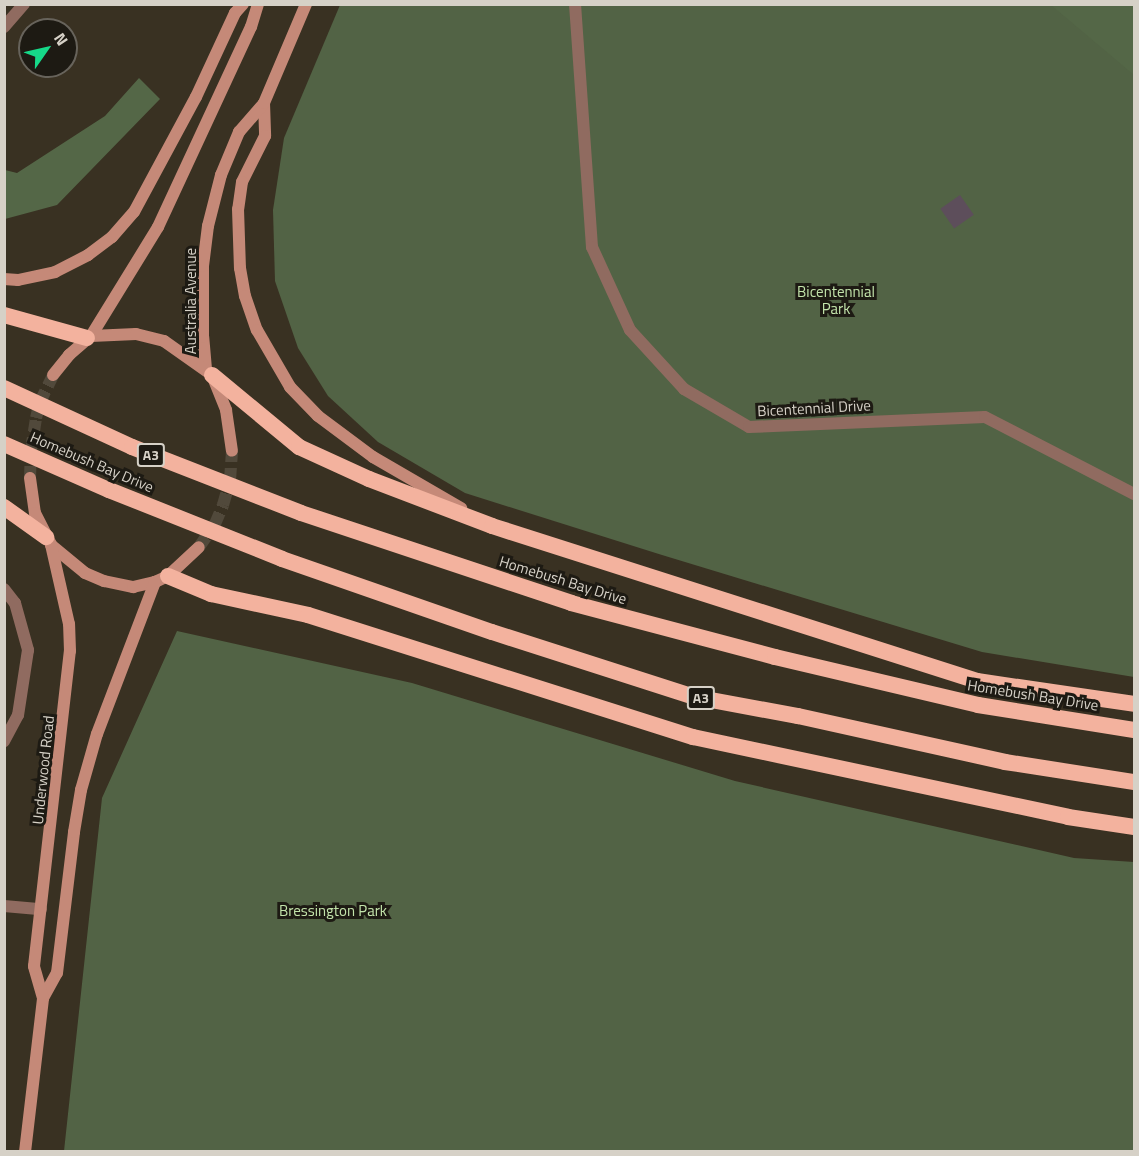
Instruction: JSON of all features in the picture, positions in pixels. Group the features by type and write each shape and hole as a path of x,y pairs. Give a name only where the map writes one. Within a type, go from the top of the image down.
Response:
{"highway":[{"path":"4,315 89,337"},
{"path":"209,372 299,447 369,479 492,526 977,681 1134,704"},
{"name":"Homebush Bay Drive","path":"4,388 132,447 301,513 571,603 775,657 978,705 1134,729"},
{"name":"Homebush Bay Drive","path":"4,444 109,490 282,559 492,632 695,697 798,716 1005,762 1134,782"},
{"path":"4,507 48,541"},
{"path":"161,579 211,594 309,615 693,737 1068,817 1134,827"}],"main road":[{"path":"4,279 18,280 55,272 112,237 134,212 196,97 235,13 243,4"},
{"path":"53,375 69,355 89,337 158,227 250,27 258,4"},
{"name":"Australia Avenue","path":"209,372 203,274 208,226 221,175 239,132 264,103 306,4"},
{"path":"264,103 265,136 242,182 237,239 245,296 270,355 290,387 336,431 373,457 492,526"},
{"path":"89,337 117,333 151,336 176,347 209,372 226,410 232,451"},
{"name":"Underwood Road","path":"26,1152 43,998 34,966 70,651 69,624 48,541 35,513 30,478"},
{"path":"48,541 85,573 104,581 133,587 161,579 199,547"},
{"name":"Underwood Road","path":"43,998 57,973 74,832 81,790 96,734 161,579"}],"street":[{"path":"4,27 24,4"},
{"name":"Bicentennial Drive","path":"575,4 592,247 630,330 684,389 749,427 985,417 1134,494"},
{"path":"4,589 15,603 28,650 18,715 4,741"},
{"path":"4,906 41,909"}],"green space":[{"name":"Bicentennial Park","path":"340,5 1134,5 1134,677 982,652 662,555 465,493 378,442 328,396 298,348 275,281 273,210 284,138"},
{"path":"1051,5 1134,5 1134,75"},
{"path":"139,78 160,99 57,205 5,219 5,170 17,173 105,116"},
{"name":"Bressington Park","path":"177,631 412,683 735,781 1074,858 1134,862 1134,1151 64,1151 102,798"}],"building":[{"path":"960,195 974,215 954,228 940,209"}],"tunnel":[{"path":"30,478 36,418 40,402 53,375"},
{"path":"199,547 215,524 223,505 230,480 232,451"}]}
